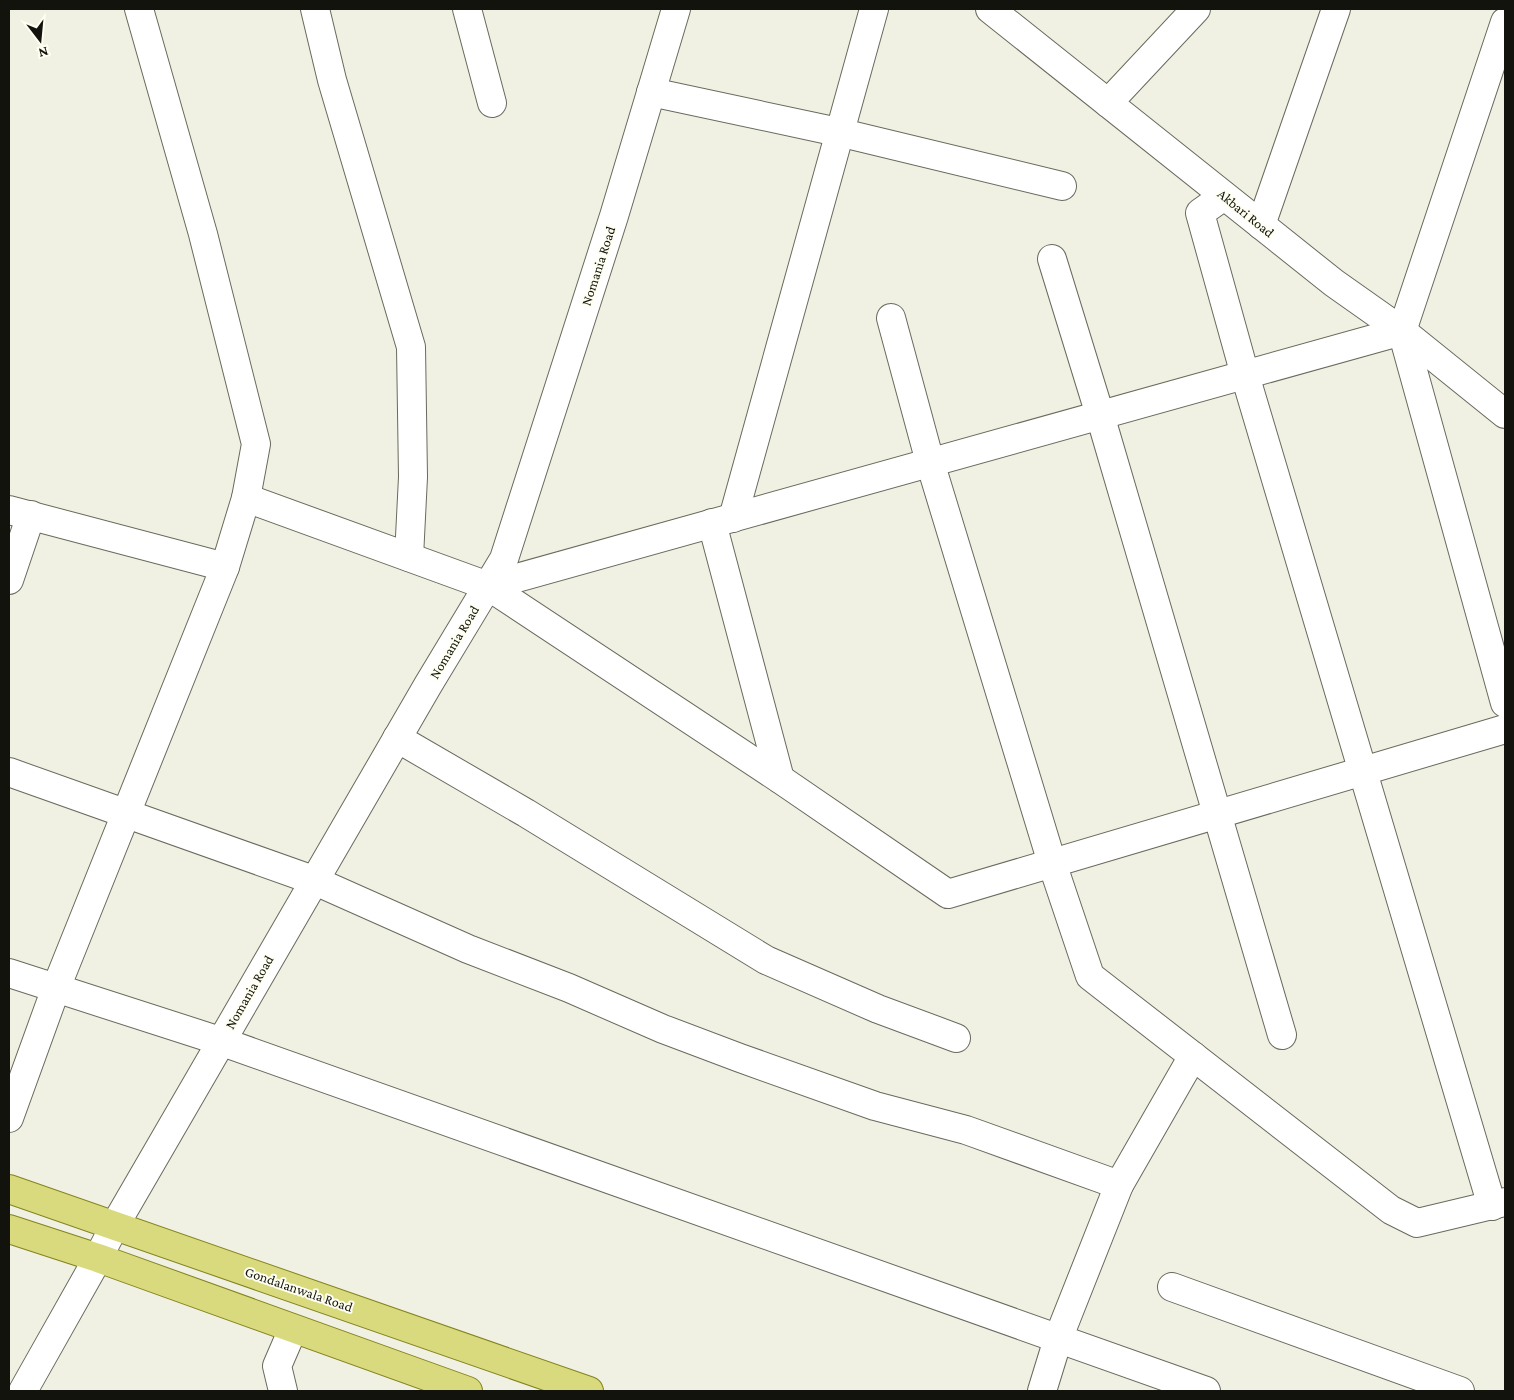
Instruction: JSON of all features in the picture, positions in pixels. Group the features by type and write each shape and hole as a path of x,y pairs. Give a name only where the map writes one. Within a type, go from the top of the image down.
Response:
{"main road":[{"name":"Gondalanwala Road","path":"9,1189 589,1391"},
{"path":"9,1229 98,1258 468,1391"}],"street":[{"path":"9,1118 56,988 226,567 246,498 256,444 203,234 138,9"},
{"path":"315,9 332,80 411,347 413,477 409,557"},
{"path":"467,9 492,103"},
{"name":"Nomania Road","path":"23,1391 115,1225 313,880 504,559 614,216 676,9"},
{"path":"780,778 722,520 874,9"},
{"name":"Akbari Road","path":"990,9 1334,284 1402,331 1505,414"},
{"path":"1108,103 1196,9"},
{"path":"1261,225 1336,9"},
{"path":"1505,22 1402,331 1505,703"},
{"path":"651,92 838,132 1062,186"},
{"path":"891,318 930,462 1052,863 1090,976 1391,1210 1417,1223 1498,1204 1364,771 1245,375 1200,213 1224,196"},
{"path":"1052,259 1100,415 1282,1035"},
{"path":"488,586 1402,331"},
{"path":"246,498 488,586 780,778 948,894 1505,729"},
{"path":"9,580 20,513 226,567"},
{"path":"397,738 526,813 766,960 878,1009 956,1038"},
{"path":"9,772 313,880 468,950 569,988 663,1029 875,1106 966,1130 1119,1185"},
{"path":"9,973 220,1041 1206,1391"},
{"path":"1042,1391 1058,1338 1119,1185 1193,1056"},
{"path":"1172,1287 1460,1391"},
{"path":"283,1391 277,1366 293,1329"}]}
